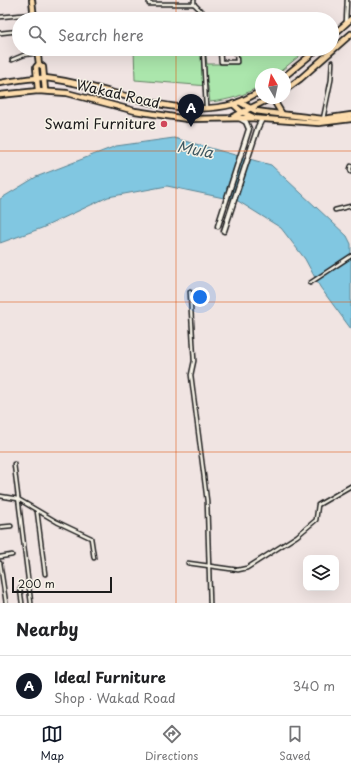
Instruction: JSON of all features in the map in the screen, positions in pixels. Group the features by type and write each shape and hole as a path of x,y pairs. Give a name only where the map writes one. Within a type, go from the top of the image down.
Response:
{"main road":[{"path":"32,0 33,12"},
{"path":"339,30 351,19"},
{"path":"339,45 351,34"},
{"path":"38,56 39,64 36,67 38,91"},
{"path":"291,71 309,56"},
{"path":"291,86 326,56"},
{"path":"39,64 43,67 45,91"},
{"name":"Wakad Road","path":"0,83 44,78 81,84 158,103 206,108 233,104 255,94"},
{"name":"Wakad Road","path":"0,95 38,91 67,93 135,111 174,118 202,120 255,118 319,123 351,119"},
{"path":"239,102 256,111 323,119 351,115"},
{"path":"233,104 243,112 255,118"},
{"path":"231,118 258,104"},
{"path":"276,104 282,114"},
{"path":"218,226 249,129 246,122 238,118"},
{"path":"224,231 258,126 262,119"}],"street":[{"path":"149,0 149,4 194,4 202,12"},
{"path":"346,24 347,0"},
{"path":"0,17 12,17"},
{"path":"0,33 12,32"},
{"path":"12,60 22,56"},
{"path":"203,56 206,108"},
{"path":"221,56 221,62 237,62 237,56"},
{"path":"323,119 331,80 332,62"},
{"path":"351,166 351,172"},
{"path":"335,210 351,206"},
{"path":"310,283 351,256"},
{"path":"190,292 194,361 191,375 207,501 210,603"},
{"path":"14,464 31,603"},
{"path":"188,563 238,570 246,568 297,536 316,520 318,505 351,486"},
{"path":"0,496 18,499 36,511 91,538 94,558"},
{"path":"36,511 45,574"},
{"path":"0,528 11,526"},
{"path":"0,557 12,556"},
{"path":"0,563 6,603"},
{"path":"20,589 22,603"}],"green space":[{"path":"134,56 206,56 207,64 238,64 238,56 299,56 284,68 255,68 255,89 236,97 210,102 208,86 135,80"}],"water":[{"name":"Mula","path":"174,138 271,165 347,236 351,244 351,329 320,287 305,259 281,228 238,201 167,186 108,197 42,228 0,243 0,199 36,177 116,146"}],"place":[{"name":"Swami Furniture","path":"164,124"},
{"name":"Ideal Furniture","path":"191,127"}]}
